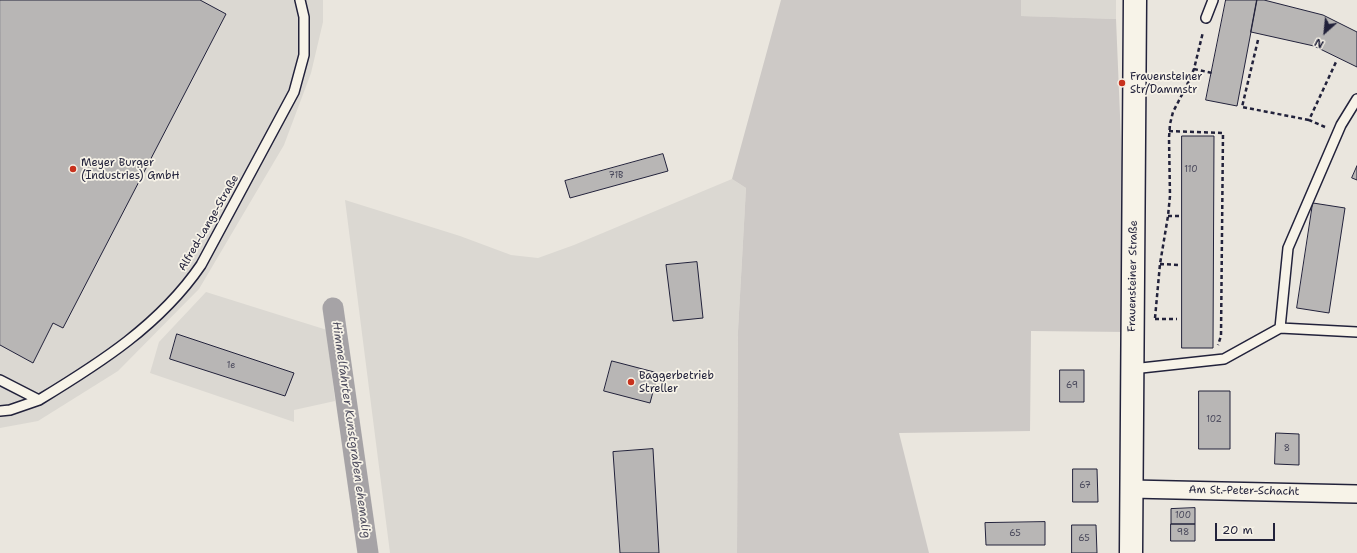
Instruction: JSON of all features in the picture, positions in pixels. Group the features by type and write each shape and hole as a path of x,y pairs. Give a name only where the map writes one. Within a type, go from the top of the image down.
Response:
{"main road":[{"name":"Frauensteiner Straße","path":"1131,553 1135,0"}],"street":[{"name":"Am St.-Peter-Schacht","path":"1131,489 1357,494"}],"lane":[{"name":"Alfred-Lange-Straße","path":"0,411 10,410 39,400 85,372 130,339 168,306 187,285 200,265 294,92 304,55 304,17 300,0"},
{"path":"1206,18 1213,0"},
{"path":"1280,328 1288,248 1338,132 1357,99"},
{"path":"1132,369 1224,359 1280,328 1357,332"},
{"path":"0,380 39,400"}],"path":[{"path":"1155,327 1160,264 1170,196 1169,131 1173,112 1194,69 1206,18"},
{"path":"1258,40 1242,107 1309,120 1338,132"},
{"path":"1309,120 1336,62"},
{"path":"1194,69 1212,73"},
{"path":"1169,131 1223,133 1221,336 1212,360"},
{"path":"1168,216 1182,216"},
{"path":"1160,264 1179,265"},
{"path":"1155,319 1177,319"}],"shaded area":[{"path":"0,0 323,0 323,22 311,73 284,145 199,289 118,371 38,421 0,428"},
{"path":"781,0 1021,0 1021,16 1116,19 1129,332 1031,331 1030,431 899,433 929,553 737,553 738,331 746,188 732,179"},
{"path":"1021,0 1116,0 1116,19 1020,16"},
{"path":"732,179 746,188 738,331 737,553 390,553 345,200 460,236 511,255 538,258 574,245"},
{"path":"206,292 327,330 335,401 294,410 294,422 150,373 159,342"}],"building":[{"name":"Meyer Burger (Industries) GmbH","path":"0,0 200,0 226,14 63,328 53,323 33,363 0,345"},
{"path":"1226,0 1257,0 1237,106 1206,100"},
{"path":"1257,0 1264,0 1323,15 1357,32 1357,67 1314,46 1251,32"},
{"path":"1182,136 1214,136 1213,348 1182,348"},
{"path":"663,154 668,171 570,198 565,181"},
{"path":"1357,166 1357,180 1352,178"},
{"path":"1313,203 1345,208 1329,313 1297,308"},
{"path":"697,262 703,318 673,321 666,265"},
{"path":"177,334 294,373 285,396 170,359"},
{"name":"Baggerbetrieb Streller","path":"612,361 658,373 650,403 604,391"},
{"path":"1060,370 1084,370 1084,402 1060,402"},
{"path":"1199,391 1230,391 1230,449 1199,449"},
{"path":"1276,433 1299,434 1299,465 1275,464"},
{"path":"653,449 659,553 620,553 613,452"},
{"path":"1073,469 1097,469 1098,502 1073,502"},
{"path":"1195,508 1195,524 1171,524 1171,509"},
{"path":"1045,522 1045,545 986,545 985,523"},
{"path":"1171,524 1195,524 1195,541 1171,541"},
{"path":"1072,525 1096,525 1097,553 1072,553"}],"waterway":[{"name":"Himmelfahrter Kunstgraben ehemalig","path":"333,308 368,553"}],"place":[{"name":"Frauensteiner Str/Dammstr","path":"1122,83"},
{"name":"Meyer Burger (Industries) GmbH","path":"73,169"},
{"name":"Baggerbetrieb Streller","path":"631,382"}]}
